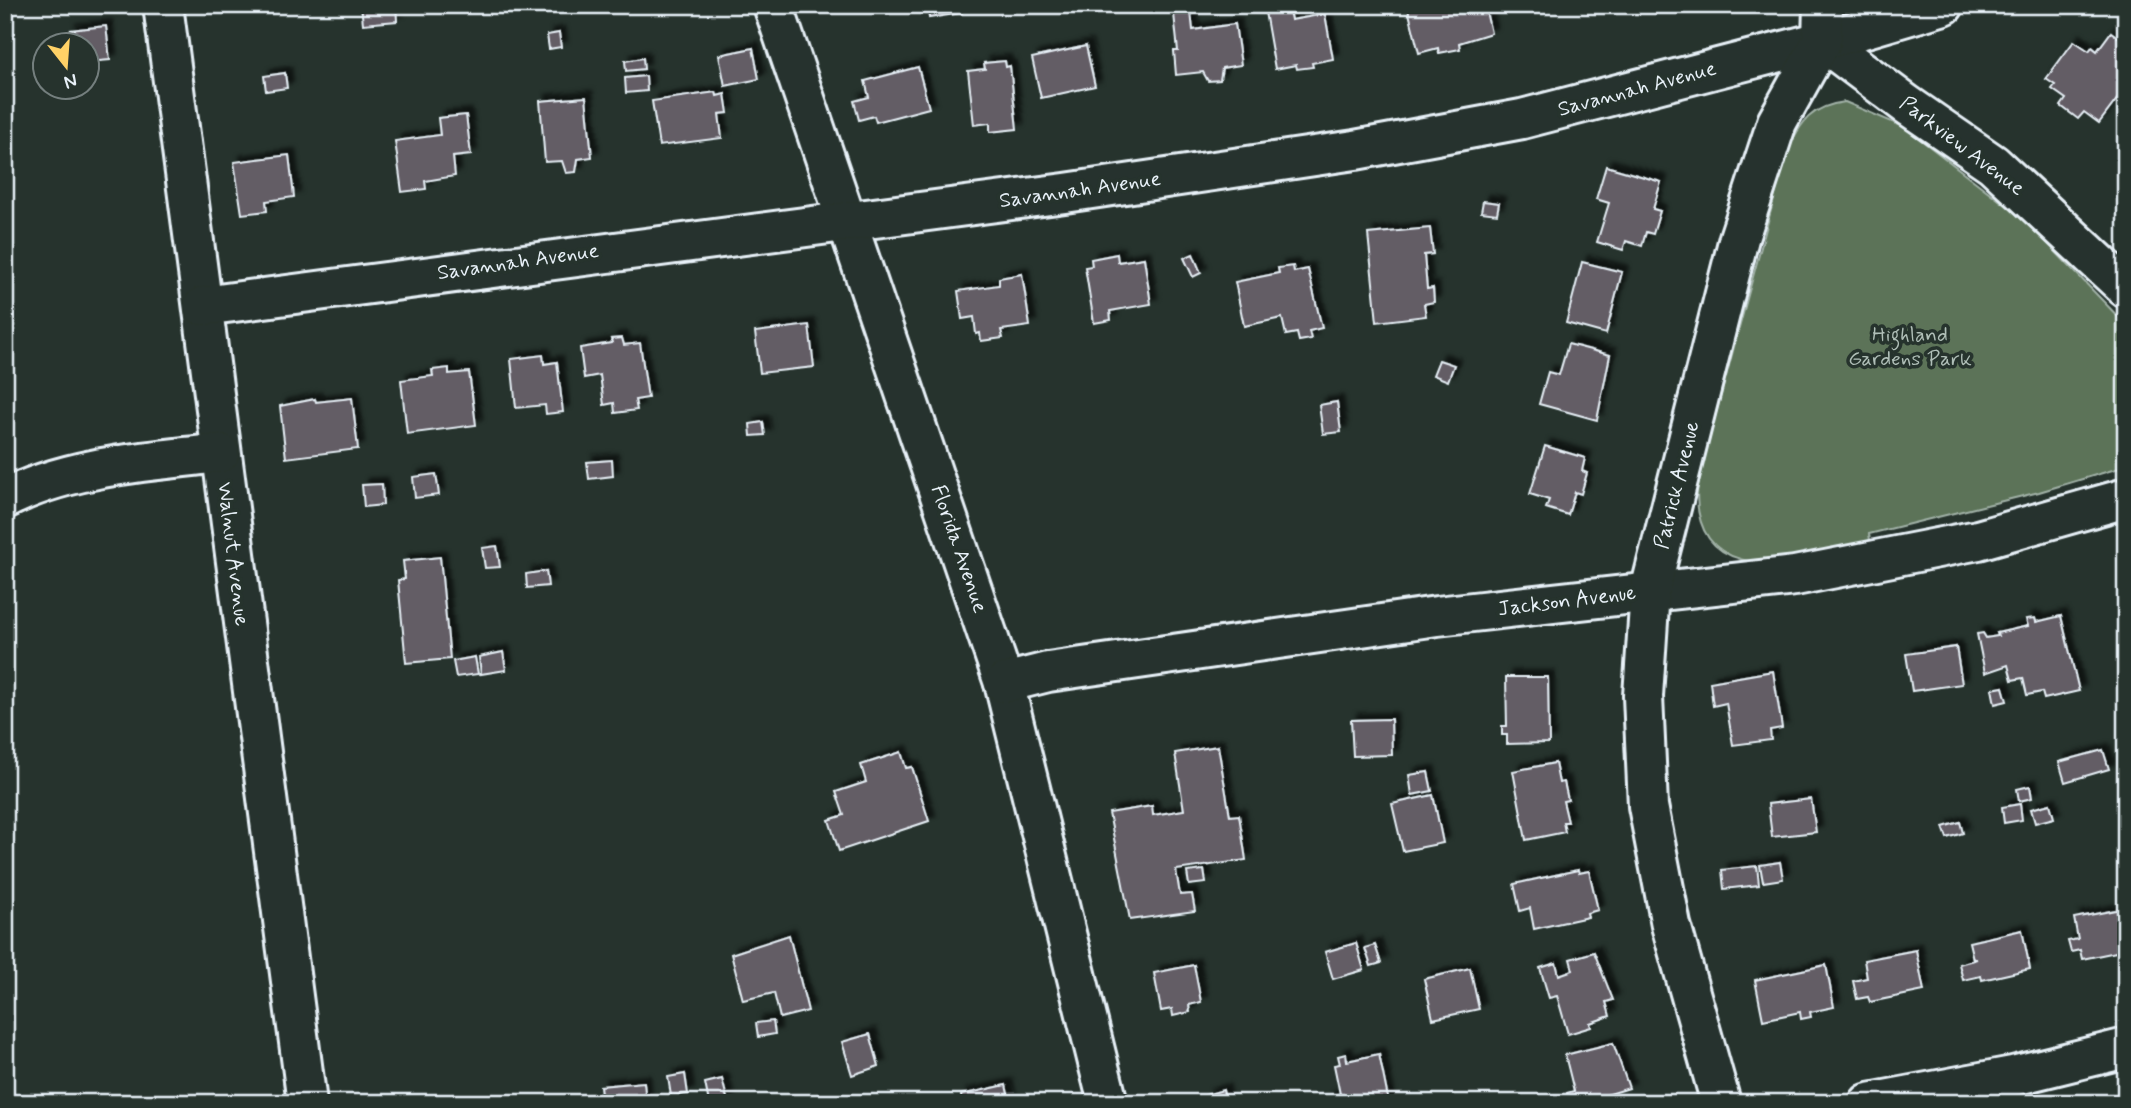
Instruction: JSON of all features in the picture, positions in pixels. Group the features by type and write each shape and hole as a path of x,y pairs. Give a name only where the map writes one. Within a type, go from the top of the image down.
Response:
{"street":[{"name":"Walnut Avenue","path":"163,5 307,1103"},
{"name":"Florida Avenue","path":"773,5 1004,683 1108,1103"},
{"name":"Savannah Avenue","path":"203,306 847,219 1065,193 1355,150 1522,119 1823,23 1944,5"},
{"name":"Parkview Avenue","path":"1823,23 1906,104 1993,164 2126,288"},
{"name":"Patrick Avenue","path":"1721,1103 1671,925 1648,806 1643,696 1650,591 1739,239 1777,122 1823,23"},
{"path":"5,499 28,487 94,469 220,453"},
{"name":"Jackson Avenue","path":"1004,683 1048,672 1437,616 1795,576 1978,540 2126,498"},
{"path":"1868,1103 2013,1076 2126,1048"}],"green space":[{"name":"Highland Gardens Park","path":"1845,102 1904,127 2024,219 2126,325 2126,466 2039,492 1869,534 1872,552 1783,563 1754,562 1729,555 1710,540 1699,516 1698,480 1787,151 1808,117 1824,107"}],"building":[{"path":"361,5 396,5 397,21 363,24"},
{"path":"927,5 961,5 962,13 929,18"},
{"path":"1272,5 1288,5 1291,20 1325,14 1333,59 1312,63 1313,67 1297,69 1296,65 1275,69 1265,12 1274,11"},
{"path":"1407,5 1470,5 1471,10 1485,7 1491,33 1459,43 1460,49 1439,53 1438,48 1419,53"},
{"path":"1191,12 1193,30 1235,24 1241,65 1222,68 1220,80 1208,81 1203,72 1176,75 1174,51 1178,51 1174,14"},
{"path":"106,26 110,60 102,61 102,32 70,30"},
{"path":"2111,32 2126,43 2126,97 2121,94 2099,123 2084,112 2078,119 2061,106 2066,99 2052,89 2055,85 2046,79 2074,41 2089,51 2092,47 2097,51"},
{"path":"559,33 561,47 549,49 547,35"},
{"path":"1086,46 1095,86 1041,98 1032,58"},
{"path":"753,48 759,79 725,86 719,55"},
{"path":"643,58 644,69 626,71 625,61"},
{"path":"1005,61 1006,67 1010,66 1017,129 990,132 990,123 974,125 968,71 985,69 984,63"},
{"path":"918,67 929,108 876,122 874,116 859,120 854,101 869,97 865,81"},
{"path":"285,73 287,88 266,91 264,76"},
{"path":"646,76 647,91 626,93 625,78"},
{"path":"716,92 717,96 725,94 728,113 719,114 722,138 659,146 652,101"},
{"path":"586,97 592,157 578,159 576,172 566,173 562,161 545,162 540,101"},
{"path":"466,115 471,155 453,157 455,176 425,181 426,189 402,192 395,141 440,135 438,118"},
{"path":"289,155 294,197 266,201 267,211 242,214 234,162"},
{"path":"1606,166 1661,182 1653,209 1660,211 1653,234 1646,232 1642,246 1626,241 1623,250 1597,242 1609,203 1596,199"},
{"path":"1483,201 1499,203 1497,214 1481,212"},
{"path":"1430,228 1433,254 1424,255 1427,289 1433,288 1434,302 1424,304 1426,316 1377,322 1368,234"},
{"path":"1117,254 1118,262 1144,258 1151,304 1110,311 1111,320 1094,323 1085,267 1092,266 1091,259"},
{"path":"1193,254 1201,273 1193,277 1184,258"},
{"path":"1582,262 1622,272 1606,334 1566,323"},
{"path":"1293,266 1294,272 1308,269 1322,328 1309,331 1311,339 1299,341 1297,333 1286,335 1282,318 1244,326 1235,282 1279,273 1278,268"},
{"path":"1022,274 1030,326 1001,330 1003,338 981,341 980,333 976,334 974,317 962,319 958,291 999,285 999,278"},
{"path":"809,325 814,367 760,373 755,332"},
{"path":"622,338 624,345 640,343 648,398 635,400 637,410 615,413 614,403 604,405 600,375 584,378 580,348 612,343 611,339"},
{"path":"1568,344 1610,355 1597,420 1539,404 1548,372 1559,375"},
{"path":"543,355 544,364 557,362 563,412 546,414 545,405 516,408 511,359"},
{"path":"1439,360 1454,365 1448,381 1433,375"},
{"path":"449,368 449,374 469,372 476,425 407,434 401,380 433,376 432,370"},
{"path":"352,398 358,449 286,458 280,406 315,399 316,402"},
{"path":"1337,402 1341,432 1323,434 1319,405"},
{"path":"763,422 765,435 751,436 750,424"},
{"path":"1545,446 1585,458 1582,471 1587,473 1581,494 1575,492 1568,515 1546,508 1549,500 1530,494"},
{"path":"612,460 613,476 589,479 587,462"},
{"path":"436,474 439,495 415,498 413,477"},
{"path":"382,484 383,505 364,507 362,485"},
{"path":"497,546 500,567 485,568 482,548"},
{"path":"440,557 450,659 406,663 398,580 405,579 403,561"},
{"path":"546,571 548,586 527,588 526,574"},
{"path":"2061,616 2079,691 2044,699 2042,692 2027,695 2023,678 2012,680 2008,665 1985,673 1977,634 1983,633 1986,638 1998,636 1997,633 2028,626 2026,619 2035,618 2036,622"},
{"path":"1956,647 1962,684 1912,691 1906,654"},
{"path":"503,652 506,670 481,674 479,657"},
{"path":"475,657 478,674 456,677 453,661"},
{"path":"1773,671 1782,728 1770,730 1771,740 1733,745 1726,703 1713,706 1710,682"},
{"path":"1506,677 1548,677 1549,743 1507,744 1507,735 1502,735 1502,726 1507,726"},
{"path":"2003,687 2007,701 1995,704 1992,689"},
{"path":"1391,719 1392,755 1353,756 1351,720"},
{"path":"1218,746 1230,816 1239,815 1246,860 1176,870 1180,895 1192,894 1195,911 1130,920 1109,813 1152,806 1153,815 1184,810 1175,753"},
{"path":"2103,750 2109,769 2065,782 2059,762"},
{"path":"901,752 906,768 912,767 929,821 839,851 829,820 844,815 836,792 866,782 861,765"},
{"path":"1555,763 1559,783 1564,782 1568,800 1563,801 1568,822 1563,822 1565,832 1526,840 1513,771"},
{"path":"1428,772 1432,791 1412,795 1409,775"},
{"path":"2030,786 2032,798 2019,801 2017,789"},
{"path":"1433,795 1443,843 1403,851 1392,804"},
{"path":"1811,799 1816,832 1772,837 1768,804"},
{"path":"2020,804 2022,820 2004,823 2002,807"},
{"path":"2050,804 2054,818 2035,823 2031,809"},
{"path":"1960,822 1963,833 1947,838 1943,827"},
{"path":"1780,862 1783,879 1763,882 1760,865"},
{"path":"1757,866 1759,885 1724,889 1722,870"},
{"path":"1204,870 1206,883 1189,885 1187,872"},
{"path":"1578,870 1579,873 1589,871 1598,910 1587,913 1588,917 1534,929 1530,908 1520,911 1514,884"},
{"path":"2126,908 2126,950 2082,959 2080,950 2071,952 2068,941 2078,939 2074,918"},
{"path":"2022,930 2030,969 1982,980 1981,976 1963,980 1959,964 1977,959 1973,959 1969,942"},
{"path":"789,935 808,1011 780,1018 774,993 743,1000 731,954"},
{"path":"1356,943 1364,970 1333,979 1325,952"},
{"path":"1375,945 1381,963 1371,966 1365,948"},
{"path":"1916,950 1924,991 1870,1002 1868,997 1857,999 1853,981 1867,978 1864,960"},
{"path":"1594,952 1613,1000 1606,1002 1610,1016 1590,1023 1591,1027 1568,1034 1557,996 1549,998 1540,968 1556,963 1559,975 1573,970 1570,959"},
{"path":"1194,965 1201,1002 1189,1005 1190,1012 1173,1016 1172,1009 1161,1011 1154,973"},
{"path":"1826,965 1834,1007 1810,1012 1811,1017 1801,1019 1800,1012 1763,1020 1755,980"},
{"path":"1470,968 1479,1009 1433,1019 1424,979"},
{"path":"773,1021 775,1034 758,1037 756,1023"},
{"path":"870,1034 879,1066 852,1075 842,1042"},
{"path":"1613,1043 1629,1088 1581,1103 1569,1102 1567,1093 1574,1091 1565,1055"},
{"path":"1346,1054 1347,1061 1379,1054 1389,1103 1329,1103 1328,1097 1340,1094 1334,1065 1340,1064 1338,1056"},
{"path":"685,1074 688,1094 671,1096 668,1077"},
{"path":"722,1079 728,1102 709,1103 705,1083"},
{"path":"644,1082 646,1103 602,1103 600,1086"},
{"path":"1006,1085 1010,1103 962,1103 961,1095"},
{"path":"1223,1090 1226,1103 1208,1103 1206,1095"}]}
